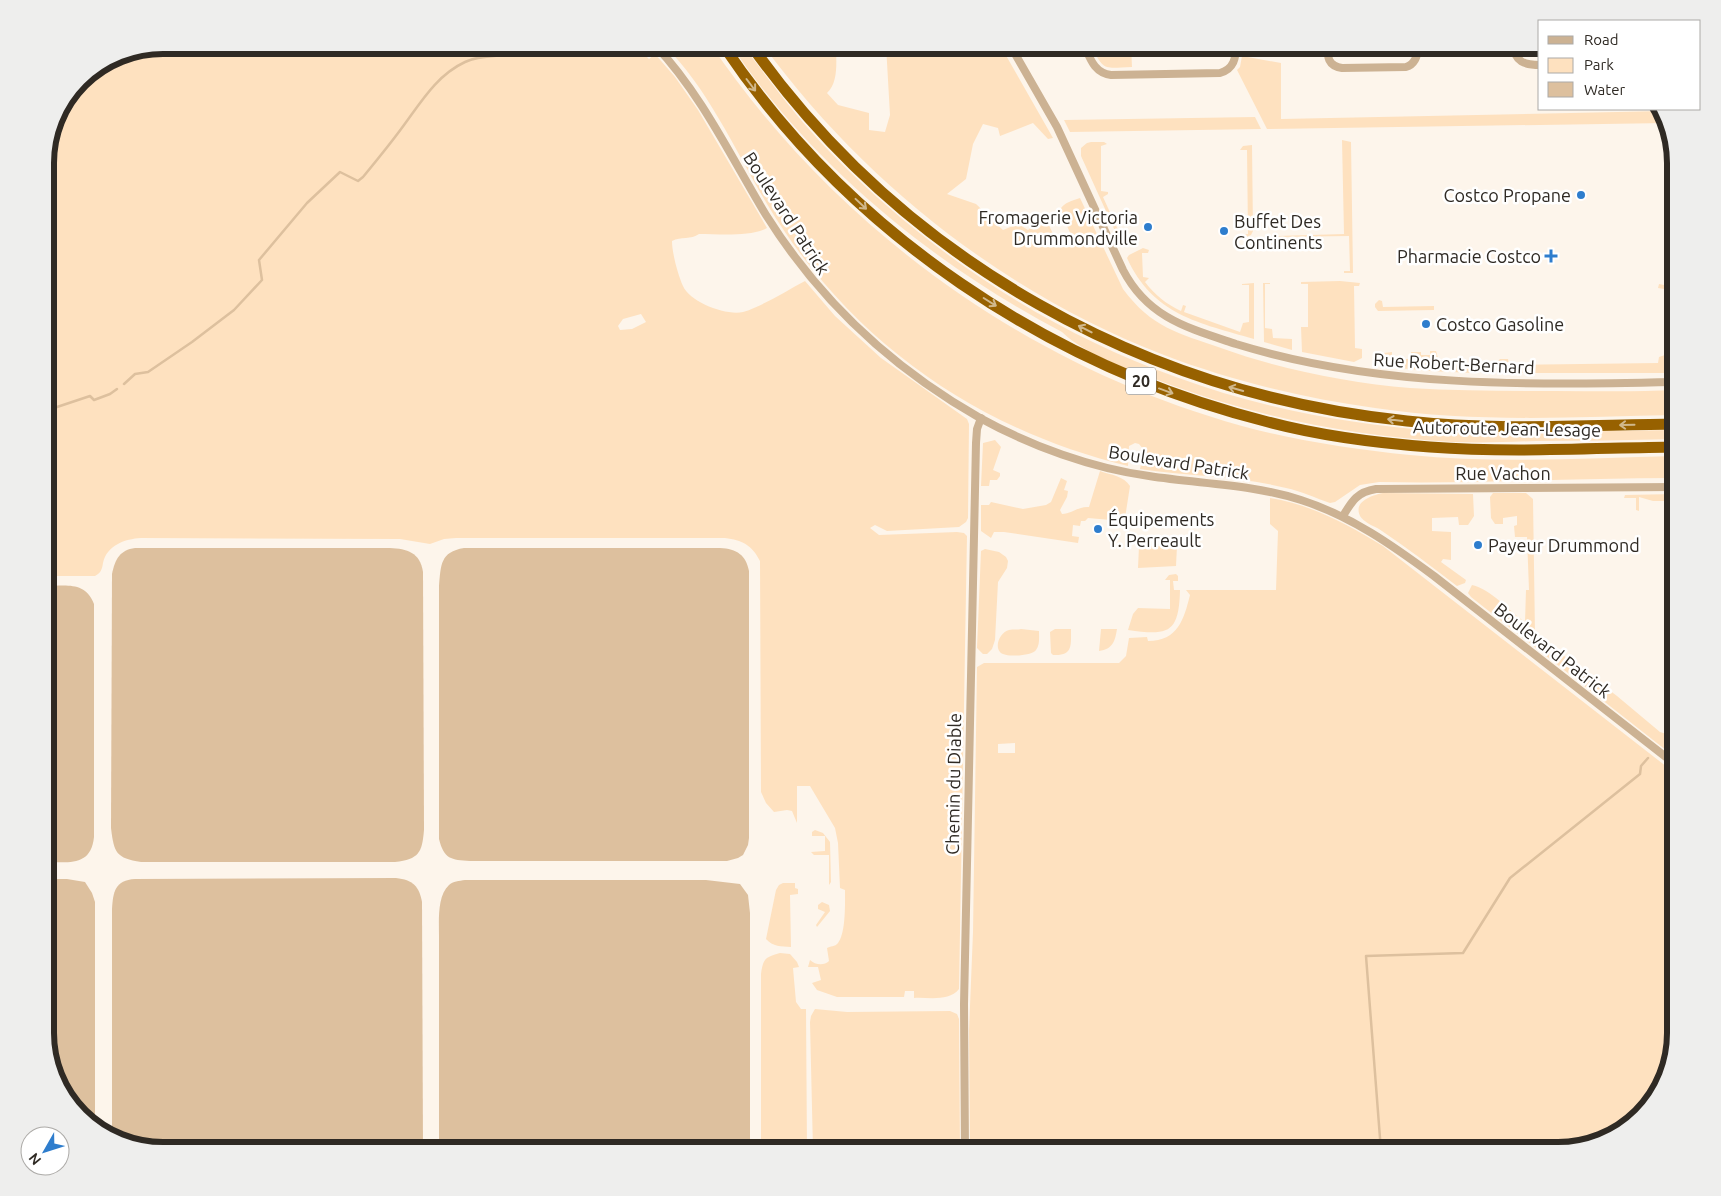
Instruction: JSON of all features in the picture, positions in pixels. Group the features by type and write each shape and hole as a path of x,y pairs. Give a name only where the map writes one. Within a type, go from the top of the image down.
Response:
{"highway":[{"name":"Autoroute Jean-Lesage","path":"729,54 764,101 802,146 840,185 901,239 961,284 1008,314 1065,346 1124,374 1197,402 1268,422 1372,441 1467,449 1667,447"},
{"name":"Autoroute Jean-Lesage","path":"758,54 790,97 833,144 870,181 920,225 978,267 1032,301 1092,333 1141,355 1210,381 1266,397 1383,419 1462,426 1667,424"}],"street":[{"name":"Boulevard Patrick","path":"662,54 695,94 771,223 821,291 849,321 887,356 925,383 981,418 1024,439 1069,456 1105,467 1146,476 1266,491 1304,501 1343,516 1383,539 1434,576 1667,759"},
{"name":"Rue Robert-Bernard","path":"1015,54 1057,127 1126,278 1148,305 1177,323 1246,347 1296,360 1341,369 1393,376 1499,382 1667,382"},
{"path":"1088,54 1095,68 1105,74 1220,73 1231,67 1236,54"},
{"path":"1328,54 1333,66 1340,68 1403,68 1413,63 1417,54"},
{"path":"1516,54 1517,58 1526,64 1538,65"},
{"name":"Chemin du Diable","path":"965,1142 964,1004 969,743 976,443 981,418"},
{"name":"Rue Vachon","path":"1343,516 1356,496 1365,491 1376,489 1667,487"}],"green space":[{"path":"155,54 644,54 649,59 655,54 675,77 698,110 767,228 743,234 699,234 672,241 677,270 687,292 701,302 718,310 736,313 758,306 805,281 835,316 881,358 967,419 969,424 968,518 966,522 959,527 887,531 875,525 870,528 879,535 957,532 964,533 967,536 959,989 950,996 938,998 914,998 914,991 905,991 904,997 837,997 817,990 812,983 821,980 818,967 808,967 810,960 814,963 825,964 829,961 827,948 837,944 841,938 845,890 840,888 838,843 835,828 810,786 797,786 797,823 792,811 774,812 766,803 761,792 760,561 754,551 746,544 725,538 456,538 444,539 430,544 400,539 141,538 129,540 113,547 105,557 101,571 95,576 54,576 54,155 57,134 65,114 72,102 96,76 114,65 134,57","holes":["641,314 646,322 632,329 620,330 618,326 623,319"]},
{"path":"672,54 718,54 762,113 819,176 882,234 949,287 1021,333 1096,372 1175,405 1257,430 1314,442 1443,458 1543,460 1667,456 1667,478 1379,482 1360,485 1335,502 1330,503 1297,491 1268,484 1140,469 1144,450 1139,444 1135,443 1129,446 1128,466 1072,450 1018,428 968,402 921,372 876,336 836,297 799,252 767,204 708,100"},
{"path":"738,54 750,54 807,127 830,152 867,188 948,255 1035,312 1128,358 1176,377 1239,398 1272,406 1370,424 1463,432 1667,430 1667,439 1453,442 1377,435 1302,422 1228,404 1118,365 1094,354 1062,332 1014,305 968,276 922,243 837,171 798,131 763,89"},
{"path":"770,54 836,54 835,77 827,93 838,105 869,113 869,130 885,132 890,115 887,54 1005,54 1053,138 1048,139 1033,123 1000,136 998,128 983,124 973,144 966,179 947,194 976,204 1003,230 1018,224 1028,230 1044,215 1056,240 1071,235 1060,210 1066,203 1080,198 1123,289 1144,313 1167,328 1243,356 1290,369 1387,386 1482,391 1667,390 1667,415 1525,418 1412,413 1348,404 1268,388 1164,355 1105,330 1048,300 993,266 941,228 892,187 846,143 803,95"},
{"path":"1096,54 1131,54 1132,67 1110,68 1099,60"},
{"path":"1242,56 1281,63 1281,119 1654,111 1659,123 1267,129 1237,70 1240,67"},
{"path":"1255,117 1261,129 1070,132 1064,120"},
{"path":"1342,140 1351,142 1353,273 1344,273 1344,271 1350,271 1349,236 1277,237 1344,234"},
{"path":"1091,142 1104,142 1107,144 1101,146 1101,191 1108,192 1103,197 1123,241 1129,239 1124,244 1120,242 1081,156 1081,148"},
{"path":"1252,145 1253,231 1251,235 1246,237 1241,235 1248,234 1247,150 1240,150 1243,146"},
{"path":"1143,248 1149,250 1148,253 1142,253 1143,277 1149,278 1145,282 1157,295 1181,311 1183,305 1186,306 1184,312 1240,332 1243,323 1249,322 1249,285 1242,284 1254,283 1254,339 1197,321 1180,314 1164,304 1150,292 1138,277 1127,258"},
{"path":"1340,281 1360,283 1359,286 1354,286 1355,348 1362,349 1362,358 1354,362 1302,352 1301,327 1308,327 1308,284 1301,284 1301,282"},
{"path":"1263,283 1270,283 1265,284 1265,328 1272,329 1273,338 1292,339 1292,350 1264,342"},
{"path":"1659,284 1664,285 1667,289 1667,371 1664,373 1502,373 1499,371 1498,361 1500,359 1508,359 1509,365 1658,363 1659,357 1665,355 1664,289 1658,288"},
{"path":"1379,300 1382,301 1383,307 1434,306 1434,310 1378,311 1375,304"},
{"path":"1430,351 1436,351 1438,358 1443,362 1479,363 1482,364 1482,368 1479,372 1474,373 1430,371 1388,367 1381,361 1384,353 1392,352 1392,359 1411,359 1411,352 1421,352 1421,355 1430,355"},
{"path":"995,440 1001,447 993,470 1000,473 1000,476 997,480 990,480 989,486 981,486 983,443"},
{"path":"1100,471 1121,478 1130,486 1125,518 1122,521 1088,518 1085,521 1081,521 1080,526 1073,525 1072,536 1079,537 1078,543 1004,532 994,532 991,538 981,531 981,505 989,505 991,502 1023,509 1046,505 1051,502 1061,478 1067,481 1064,490 1068,491 1060,510 1062,514 1089,507"},
{"path":"1383,493 1473,494 1474,516 1468,525 1459,525 1458,517 1432,518 1432,531 1451,532 1451,560 1443,559 1441,562 1466,580 1465,583 1457,586 1360,516 1359,506 1365,500"},
{"path":"1493,493 1526,493 1533,499 1535,634 1617,696 1660,732 1667,734 1667,751 1468,593 1472,585 1486,591 1525,622 1526,590 1529,590 1527,537 1515,537 1514,526 1517,525 1517,516 1503,518 1503,524 1495,524 1491,518 1490,497"},
{"path":"1667,494 1667,501 1653,501 1639,497 1639,511 1636,510 1636,498 1624,498 1625,495"},
{"path":"1270,498 1314,510 1357,530 1383,546 1667,767 1667,1033 1664,1062 1649,1094 1630,1115 1613,1128 1587,1139 1558,1142 970,1142 969,1031 973,932 977,667 984,663 1119,663 1126,656 1129,638 1147,637 1148,641 1158,640 1173,633 1185,612 1190,595 1186,590 1276,590 1278,531 1270,524","holes":["1015,743 1015,753 998,753 998,744"]},
{"path":"1139,546 1177,546 1176,566 1138,568"},
{"path":"985,549 999,552 1008,561 1007,568 998,582 995,640 992,649 987,654 983,654 977,648 981,551"},
{"path":"1176,574 1178,581 1173,581 1174,590 1180,590 1177,615 1174,623 1162,631 1142,632 1128,630 1133,614 1138,608 1170,609 1170,580 1165,580 1169,575"},
{"path":"1055,629 1071,629 1070,649 1064,654 1053,655 1051,653 1050,632"},
{"path":"1101,629 1117,629 1112,644 1099,651"},
{"path":"1009,630 1039,631 1039,643 1036,650 1029,654 1018,656 1000,652 998,642 1003,633"},
{"path":"815,830 823,833 830,842 831,882 829,885 829,855 814,855 811,852 825,851 825,836 812,836 812,832"},
{"path":"783,883 795,883 795,888 798,889 798,894 790,895 791,947 774,945 766,939 776,890"},
{"path":"822,902 829,905 830,911 817,927 816,925 825,912 818,909 818,905"},
{"path":"780,953 790,954 799,967 793,968 796,1002 801,1009 806,1009 807,1142 761,1142 761,974 766,959"},
{"path":"815,1009 847,1012 950,1011 957,1014 959,1019 960,1142 813,1142 811,1016"}],"water":[{"path":"135,548 390,548 402,549 416,556 423,572 424,830 418,854 409,859 395,862 141,862 126,859 118,853 113,843 111,828 112,574 119,556"},
{"path":"464,548 720,548 736,551 743,557 749,571 749,838 743,855 727,861 470,861 453,859 443,851 439,839 439,586 441,566 446,556"},
{"path":"54,586 74,586 80,588 86,591 94,604 94,837 88,854 77,861 54,862"},
{"path":"396,878 411,882 417,888 422,902 423,1142 163,1142 141,1140 112,1130 113,897 119,884 135,879"},
{"path":"54,879 85,882 95,902 95,1119 76,1100 68,1088 57,1062 54,1041"},
{"path":"465,880 706,880 740,884 748,895 750,913 750,1142 439,1142 439,923 442,896 449,885"}],"waterway":[{"path":"124,384 135,374 148,372 234,310 262,280 259,260 307,203 340,172 358,181 363,177 423,98 446,74 455,67 474,59 514,54"},
{"path":"54,408 90,396 94,400 117,389"},
{"path":"1380,1142 1366,956 1463,953 1510,878 1640,774 1641,766 1648,758"}],"place":[{"name":"Costco Propane","path":"1581,195"},
{"name":"Fromagerie Victoria Drummondville","path":"1148,227"},
{"name":"Buffet Des Continents","path":"1224,231"},
{"name":"Pharmacie Costco","path":"1551,256"},
{"name":"Costco Gasoline","path":"1426,324"},
{"name":"Équipements Y. Perreault","path":"1098,529"},
{"name":"Payeur Drummond","path":"1478,545"}]}
